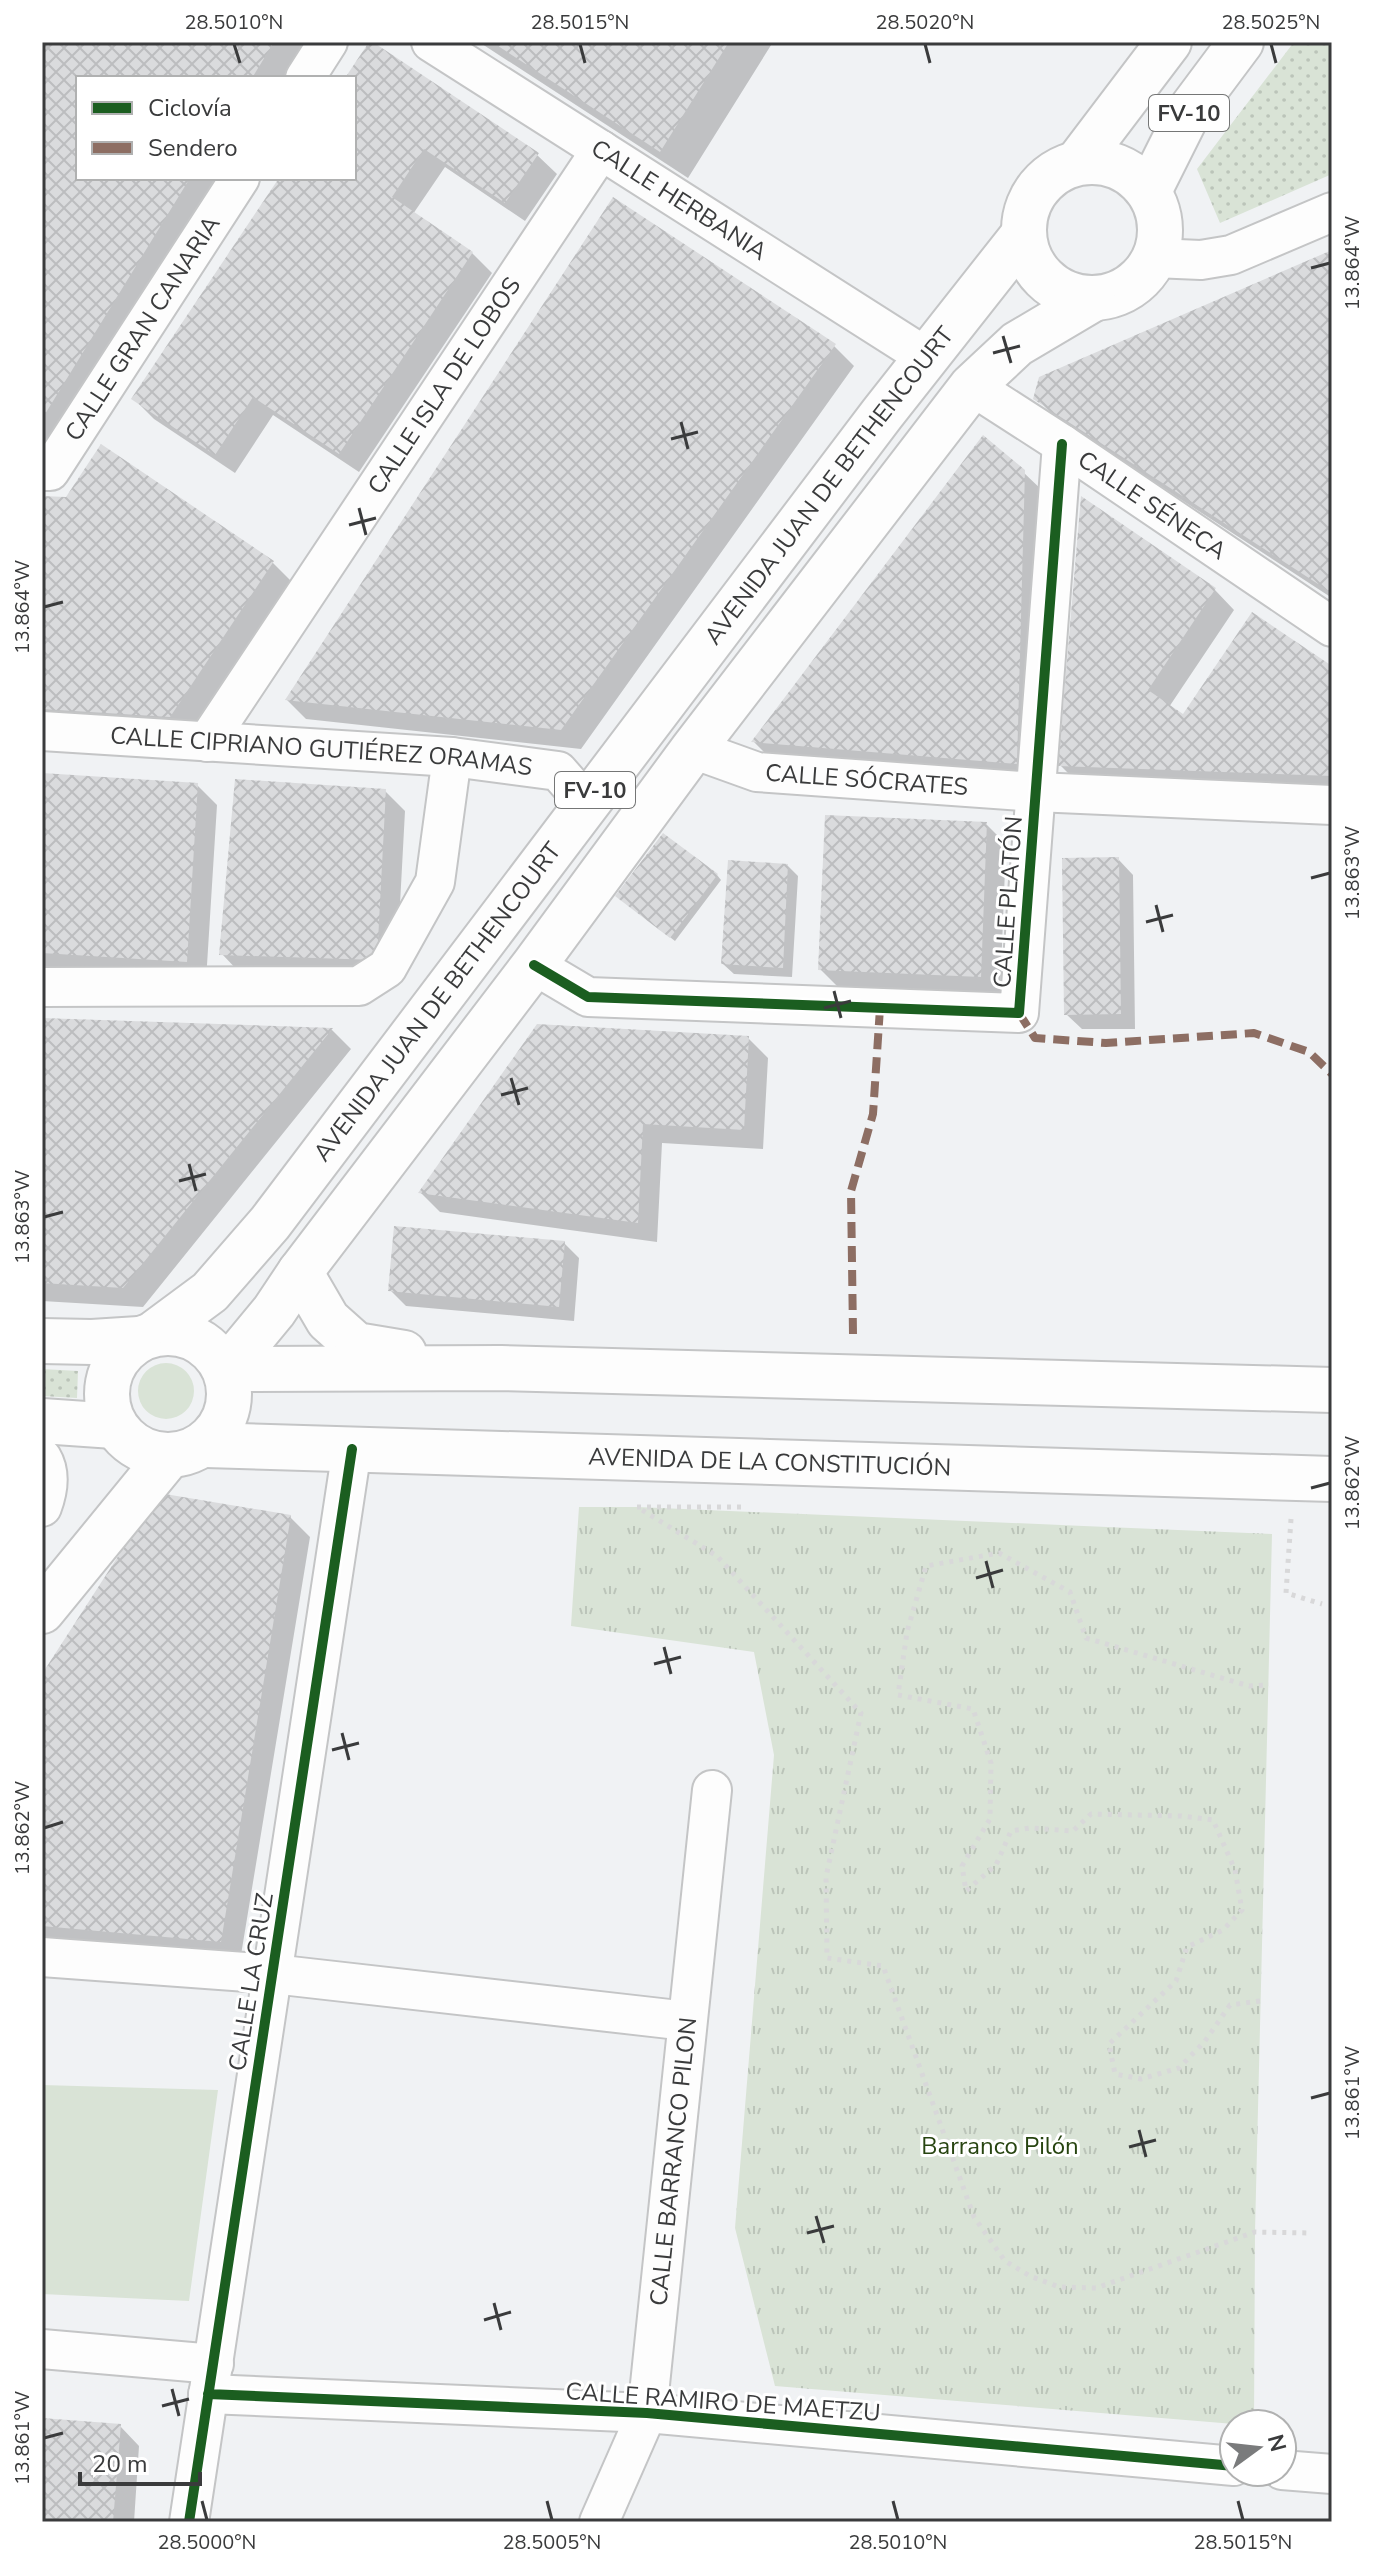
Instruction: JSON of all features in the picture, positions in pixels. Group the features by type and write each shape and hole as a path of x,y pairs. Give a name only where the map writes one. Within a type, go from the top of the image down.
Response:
{"main road":[{"name":"FV-10","path":"1023,235 1026,210 1037,188 1055,171 1078,162 1169,42"},
{"name":"FV-10","path":"1149,191 1188,113 1241,42"},
{"path":"1078,162 1105,162 1129,172 1149,191 1158,213 1160,235 1154,258"},
{"path":"1023,235 1030,260 1046,281 1067,294 1093,299"},
{"name":"AVENIDA JUAN DE BETHENCOURT","path":"147,1336 210,1292 270,1223 583,806 1023,235"},
{"name":"FV-10","path":"226,1369 274,1311 300,1272 534,965 693,749 972,386 1017,344 1093,299 1118,293 1140,279 1154,258"},
{"path":"300,1272 328,1320 356,1345 501,1368"},
{"path":"42,1341 92,1342 184,1334 209,1346 226,1369 231,1397 224,1424 187,1451 42,1611"},
{"path":"147,1336 115,1362 106,1394 114,1426 128,1442 146,1453 187,1451"},
{"path":"226,1369 501,1368 1332,1390"},
{"path":"42,1421 114,1426"},
{"name":"AVENIDA DE LA CONSTITUCIÓN","path":"187,1451 352,1449 1313,1479"}],"street":[{"path":"306,76 328,42"},
{"name":"CALLE HERBANIA","path":"431,42 926,357"},
{"name":"CALLE ISLA DE LOBOS","path":"207,742 601,150"},
{"name":"CALLE GRAN CANARIA","path":"42,471 50,471 239,180"},
{"path":"1154,258 1201,260 1231,255 1332,212"},
{"name":"CALLE SÉNECA","path":"972,386 1332,627"},
{"name":"CALLE PLATÓN","path":"534,965 588,997 1019,1013 1062,444"},
{"name":"CALLE CIPRIANO GUTIÉREZ ORAMAS","path":"42,731 452,757 558,771 583,806"},
{"name":"CALLE SÓCRATES","path":"693,749 757,772 1036,792 1332,805"},
{"path":"42,987 359,986 387,968 435,882 452,757"},
{"name":"CALLE LA CRUZ","path":"189,2522 352,1449"},
{"path":"42,1458 46,1464 48,1491 42,1507"},
{"name":"CALLE BARRANCO PILON","path":"599,2522 647,2413 712,1790"},
{"path":"42,1957 273,1974 687,2021"},
{"name":"CALLE RAMIRO DE MAETZU","path":"42,2349 211,2379 647,2413 1218,2465"},
{"path":"1298,2471 1332,2474"}],"path":[{"path":"1313,1479 1286,1593 1322,1604"},
{"path":"744,1507 637,1507 717,1556 861,1713 826,1877 827,1958 883,1966 974,2217 1005,2261 1030,2276 1059,2287 1096,2288 1255,2232 1311,2233"},
{"path":"1260,2001 1230,2005 1205,2041 1179,2068 1141,2079 1115,2074 1109,2044 1176,1981 1187,1947 1223,1930 1242,1910 1235,1870 1213,1820 1181,1816 1091,1814 1073,1831 1030,1828 1011,1831 996,1865 966,1891 962,1866 990,1819 991,1763 973,1709 898,1695 907,1632 926,1566 999,1553 1070,1592 1086,1638 1249,1686 1269,1685"}],"green space":[{"path":"1294,42 1332,42 1332,174 1220,223 1197,169"},
{"path":"166,1363 186,1371 194,1391 186,1411 166,1419 146,1411 138,1391 146,1371"},
{"path":"42,1369 78,1371 77,1398 42,1396"},
{"name":"Barranco Pilón","path":"579,1507 1272,1534 1255,2232 1254,2408 1218,2408 1218,2423 775,2386 735,2228 774,1755 754,1652 571,1626"},
{"path":"42,2085 218,2090 189,2301 42,2294"}],"building":[{"path":"42,42 274,42 253,76 76,76 76,180 189,180 42,419"},
{"path":"369,42 373,42 539,153 505,203 424,149 392,197 473,252 339,454 253,397 215,455 131,399 278,180 356,180 356,76 346,76"},
{"path":"492,42 729,42 660,152"},
{"path":"613,197 836,344 561,730 285,700"},
{"path":"1332,250 1332,593 1033,399 1039,377"},
{"path":"983,435 1025,470 1017,764 751,742"},
{"path":"101,444 274,561 170,717 42,709 42,496 66,497"},
{"path":"1081,496 1216,588 1148,690 1183,714 1252,612 1332,666 1332,776 1058,766"},
{"path":"42,773 198,783 187,962 42,953"},
{"path":"235,779 386,789 377,960 219,955"},
{"path":"825,815 987,822 981,977 818,970"},
{"path":"663,833 718,874 670,938 615,896"},
{"path":"1119,857 1121,1014 1064,1015 1062,858"},
{"path":"728,860 788,864 783,968 721,964"},
{"path":"42,1018 333,1028 123,1288 42,1283"},
{"path":"537,1024 749,1036 744,1130 643,1124 638,1223 418,1193"},
{"path":"394,1226 565,1241 559,1307 388,1291"},
{"path":"159,1493 291,1515 221,1942 42,1926 42,1674"},
{"path":"42,2418 121,2424 113,2522 42,2522"}],"marked path":[{"path":"853,1334 851,1191 873,1114 880,1008"},
{"path":"1019,1013 1035,1038 1106,1043 1254,1033 1309,1052 1332,1074"}],"cycle path":[{"path":"534,965 588,997 1019,1013 1062,444"},
{"path":"189,2522 352,1449"},
{"path":"208,2394 647,2413 1218,2465"}]}
